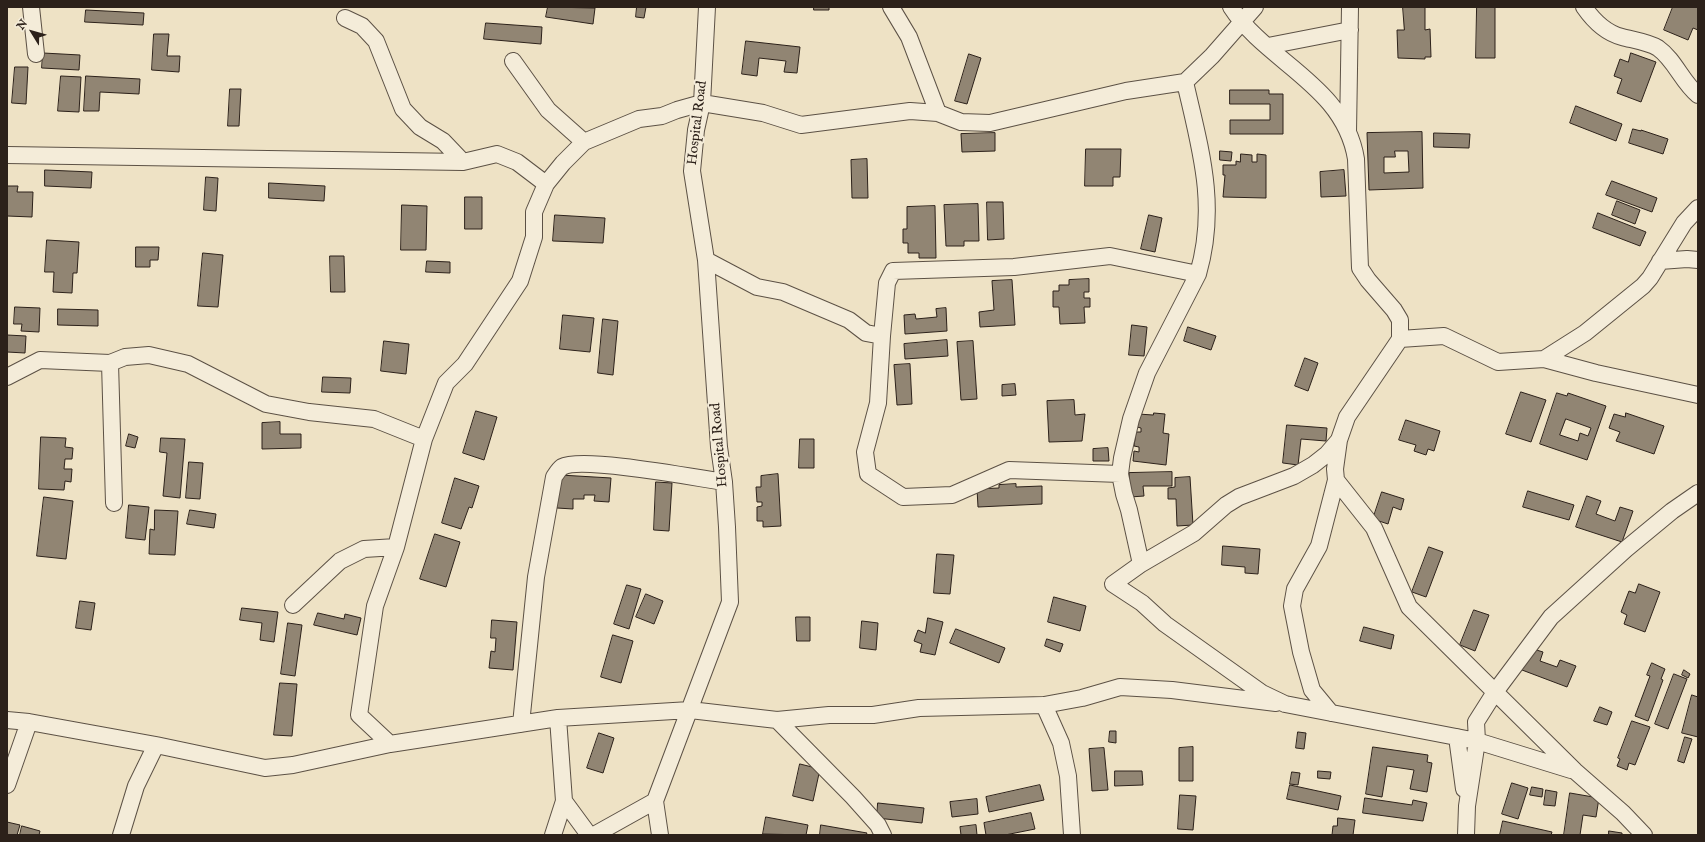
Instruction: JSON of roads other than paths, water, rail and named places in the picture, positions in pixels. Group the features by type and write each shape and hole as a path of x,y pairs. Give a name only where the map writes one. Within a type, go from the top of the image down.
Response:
{"street":[{"path":"31,7 36,54"},
{"name":"Hospital Road","path":"655,801 730,602 724,482 719,447 706,260 692,171 696,130 702,102 707,7"},
{"path":"891,7 909,36 938,113"},
{"path":"1231,7 1242,23 1316,87 1334,109 1348,132 1354,146 1356,159 1360,268 1368,280 1394,310 1400,320 1400,339 1347,417 1339,440 1335,469 1336,480 1319,546 1294,589 1292,606 1301,652 1312,690 1331,713"},
{"path":"390,744 359,715 375,606 396,547 424,439 446,383 465,364 520,281 534,236 534,212 546,184 563,163 584,142 639,119 662,116 702,102 763,113 802,125 910,111 938,113 961,122 990,123 1126,91 1185,82 1242,23 1255,7"},
{"path":"1348,132 1350,7"},
{"path":"1584,7 1591,17 1604,29 1620,37 1657,48 1672,62 1698,95"},
{"path":"345,18 362,26 376,41 403,108 420,127 443,141 463,162"},
{"path":"1268,46 1350,30"},
{"path":"513,61 548,110 584,142"},
{"path":"1141,564 1120,474 1122,458 1131,419 1147,373 1198,274 1203,257 1208,210 1203,161 1185,82"},
{"path":"7,155 463,162 496,154 517,162 546,184"},
{"path":"1544,359 1585,333 1635,293 1650,278 1684,223 1698,208"},
{"path":"1120,474 1010,470 952,495 903,497 868,474 864,452 878,403 887,283 893,271 1014,267 1110,256 1198,274"},
{"path":"1660,261 1687,258 1698,260"},
{"path":"706,260 757,286 783,292 849,320 866,332 882,336"},
{"path":"1400,339 1444,336 1498,362 1544,359 1596,373 1698,395"},
{"path":"7,377 40,360 110,363 125,357 149,355 188,364 266,404 309,412 374,419 424,439"},
{"path":"110,363 114,503"},
{"path":"1285,704 1262,692 1165,624 1142,603 1114,584 1141,564 1194,533 1232,501 1294,476 1314,465 1339,440"},
{"path":"521,724 536,577 554,477 561,468 576,464 607,465 724,482"},
{"path":"1336,480 1374,528 1409,607 1575,771 1623,813 1644,835"},
{"path":"1466,835 1467,806 1477,741 1476,722 1495,692 1551,617 1626,549 1672,511 1698,493"},
{"path":"293,605 340,561 364,549 396,547"},
{"path":"7,720 29,722 156,745 266,768 293,765 390,744 558,718 690,710 777,720 829,715 873,715 919,708 1044,705 1082,698 1120,687 1172,690 1285,704 1477,741 1575,771"},
{"path":"1044,705 1061,743 1068,776 1072,835"},
{"path":"553,835 564,801 558,718"},
{"path":"777,720 853,797 878,825 883,835"},
{"path":"7,785 29,722"},
{"path":"1457,737 1467,806"},
{"path":"121,835 136,786 156,745"},
{"path":"564,801 589,835"},
{"path":"594,835 655,801 660,835"}]}
